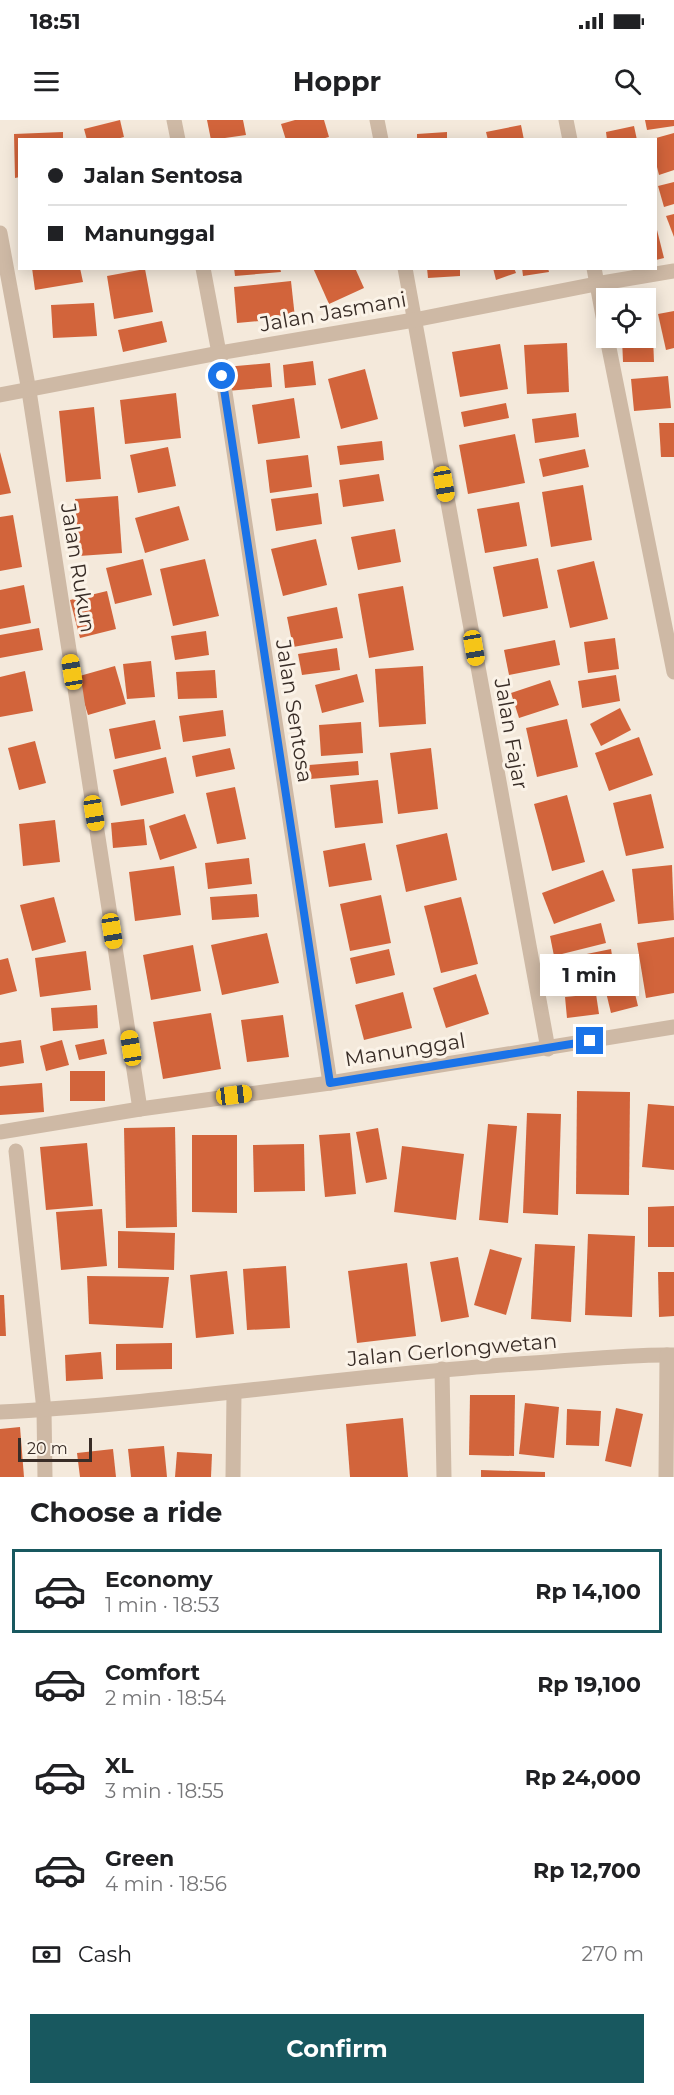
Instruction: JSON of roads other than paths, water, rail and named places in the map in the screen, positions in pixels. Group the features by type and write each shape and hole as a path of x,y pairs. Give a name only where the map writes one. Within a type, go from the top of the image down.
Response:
{"street":[{"path":"174,120 178,138"},
{"path":"377,120 381,138"},
{"path":"566,120 570,138"},
{"name":"Jalan Rukun","path":"0,233 29,391 140,1108"},
{"name":"Jalan Sentosa","path":"202,270 219,353 329,1079"},
{"name":"Jalan Fajar","path":"405,270 548,1049"},
{"name":"Jalan Jasmani","path":"0,395 219,353 414,320 595,276 674,271"},
{"path":"609,348 674,672"},
{"name":"Manunggal","path":"0,1132 329,1079 548,1049 674,1027"},
{"path":"16,1151 45,1410 45,1477"},
{"path":"666,1477 670,1355"},
{"name":"Jalan Gerlongwetan","path":"0,1412 234,1393 442,1369 670,1355"},
{"path":"442,1369 444,1477"},
{"path":"233,1477 234,1393"}]}
